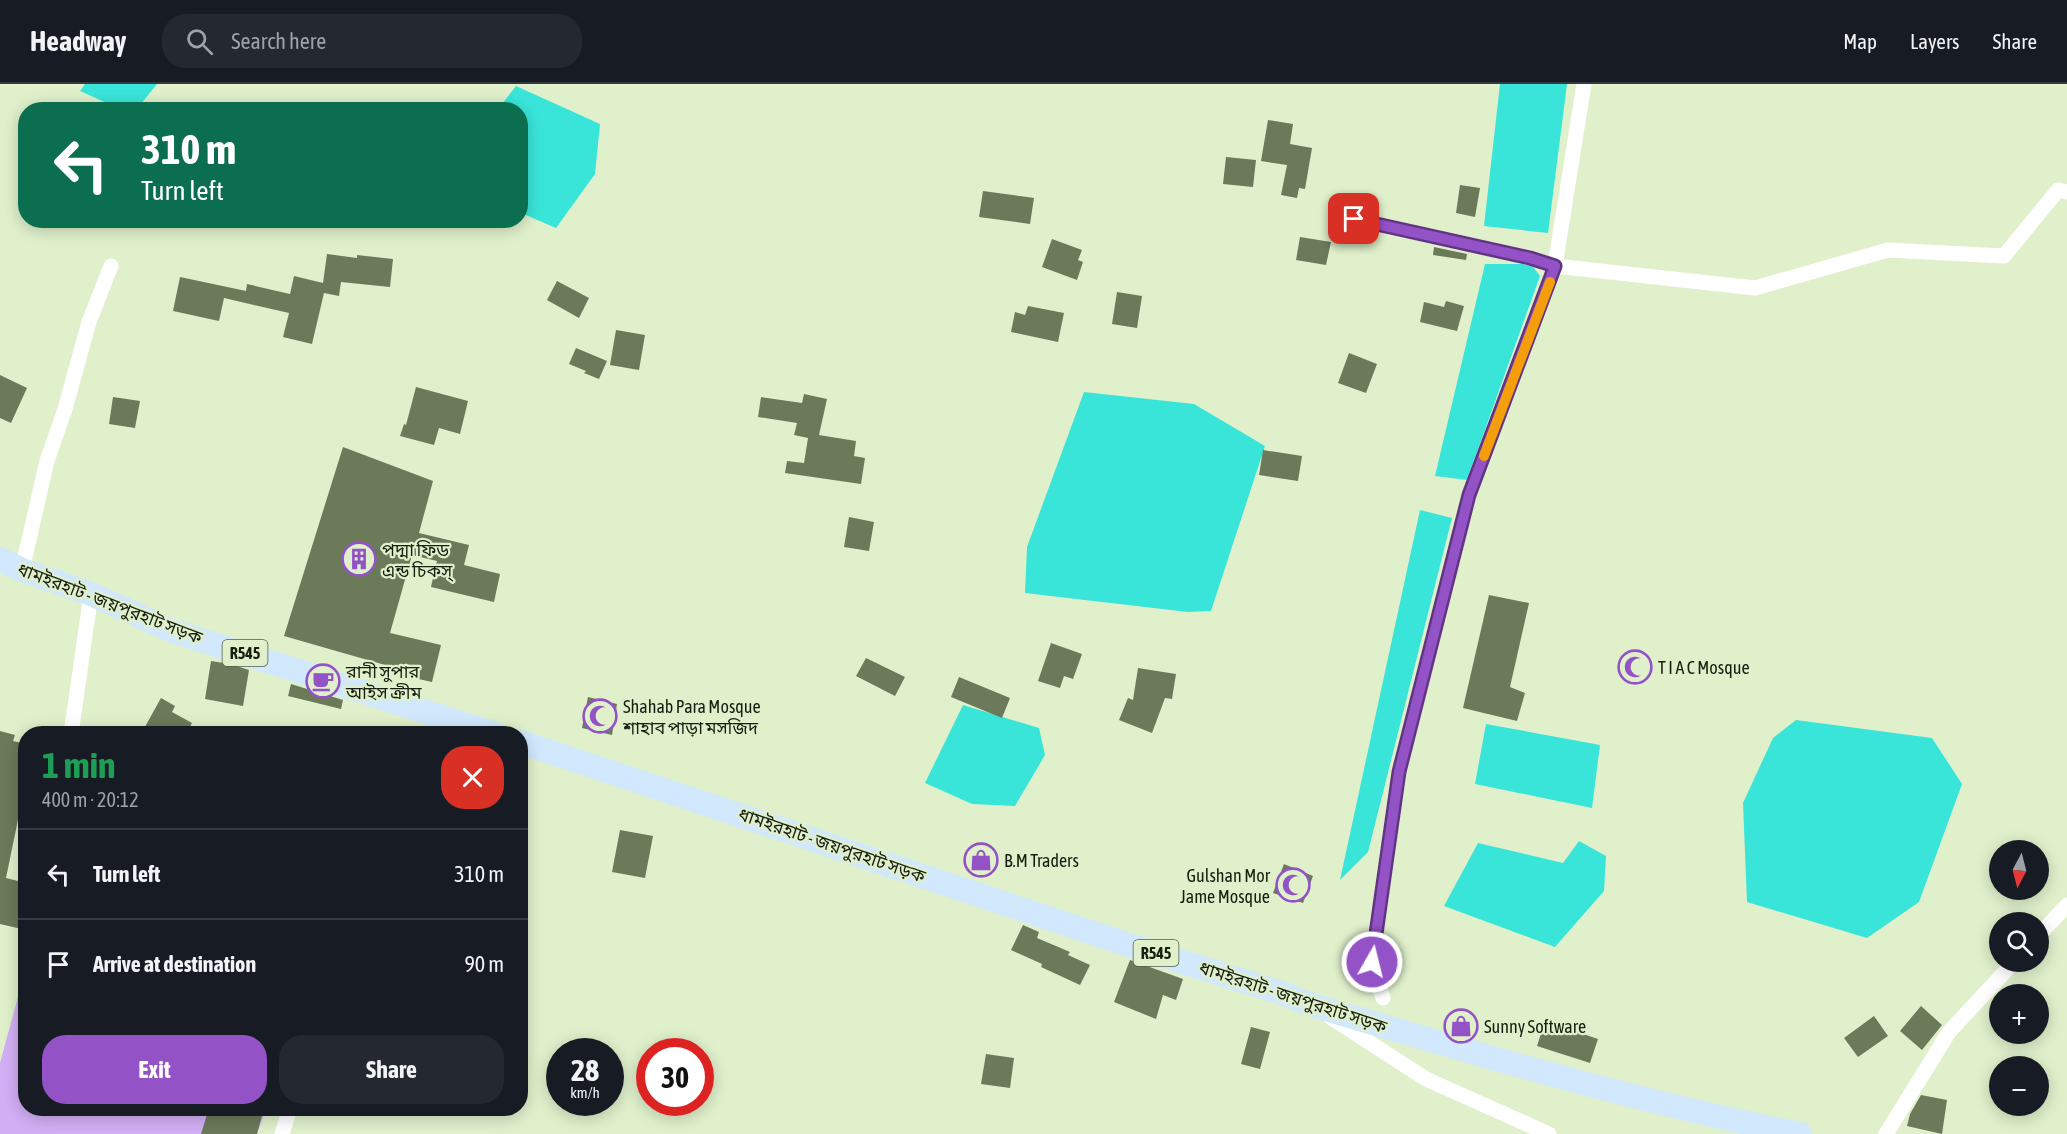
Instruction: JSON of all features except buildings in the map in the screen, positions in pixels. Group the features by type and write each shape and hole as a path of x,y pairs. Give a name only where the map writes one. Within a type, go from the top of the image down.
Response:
{"main road":[{"name":"ধামইরহাট - জয়পুরহাট সড়ক","path":"0,560 91,594 173,631 458,726"},
{"name":"ধামইরহাট - জয়পুরহাট সড়ক","path":"528,745 1138,948 1282,993 1309,1004 1554,1077 1715,1117 1800,1134"}],"street":[{"path":"1383,998 1372,962 1399,772 1469,495 1555,266 1584,84"},
{"path":"1354,219 1530,258 1555,266 1755,288 1888,250 2004,256 2058,190 2067,192"},
{"path":"22,570 47,461 65,408 89,322 111,266"},
{"path":"72,726 91,594"},
{"path":"2049,924 2067,905"},
{"path":"1886,1134 1949,1032 2005,972"},
{"path":"1309,1004 1426,1079 1549,1134"},
{"path":"282,1134 288,1116"}],"shaded area":[{"path":"18,997 18,1116 263,1116 257,1134 0,1134 0,1063"}],"water":[{"path":"85,84 157,84 142,102 104,102 80,91"},
{"path":"1500,84 1567,84 1548,233 1484,226"},
{"path":"516,86 600,124 595,174 556,228 528,216 528,102 503,102"},
{"path":"1485,264 1531,264 1540,276 1467,480 1435,476"},
{"path":"1084,392 1194,404 1265,446 1211,611 1188,612 1025,593 1027,547"},
{"path":"1420,510 1452,518 1368,852 1340,880"},
{"path":"963,705 1039,728 1045,755 1015,806 972,804 925,783"},
{"path":"1796,720 1932,738 1962,784 1919,902 1867,938 1747,902 1743,803 1773,738"},
{"path":"1486,724 1600,745 1592,808 1475,784"},
{"path":"1579,841 1606,856 1604,891 1555,947 1444,906 1478,843 1563,863"}],"slow traffic":[{"path":"1484,456 1550,282"}],"place":[{"name":"পদ্মা ফিড এন্ড চিকস্‌","path":"359,559"},
{"name":"T I A C Mosque","path":"1635,667"},
{"name":"রানী সুপার আইস ক্রীম","path":"323,681"},
{"name":"Shahab Para Mosque শাহাব পাড়া মসজিদ","path":"600,716"},
{"name":"B.M Traders","path":"981,860"},
{"name":"Gulshan Mor Jame Mosque","path":"1293,885"},
{"name":"Sunny Software","path":"1461,1026"}],"route":[{"path":"1354,219 1530,258 1555,266 1469,495 1399,772 1372,962"}]}
